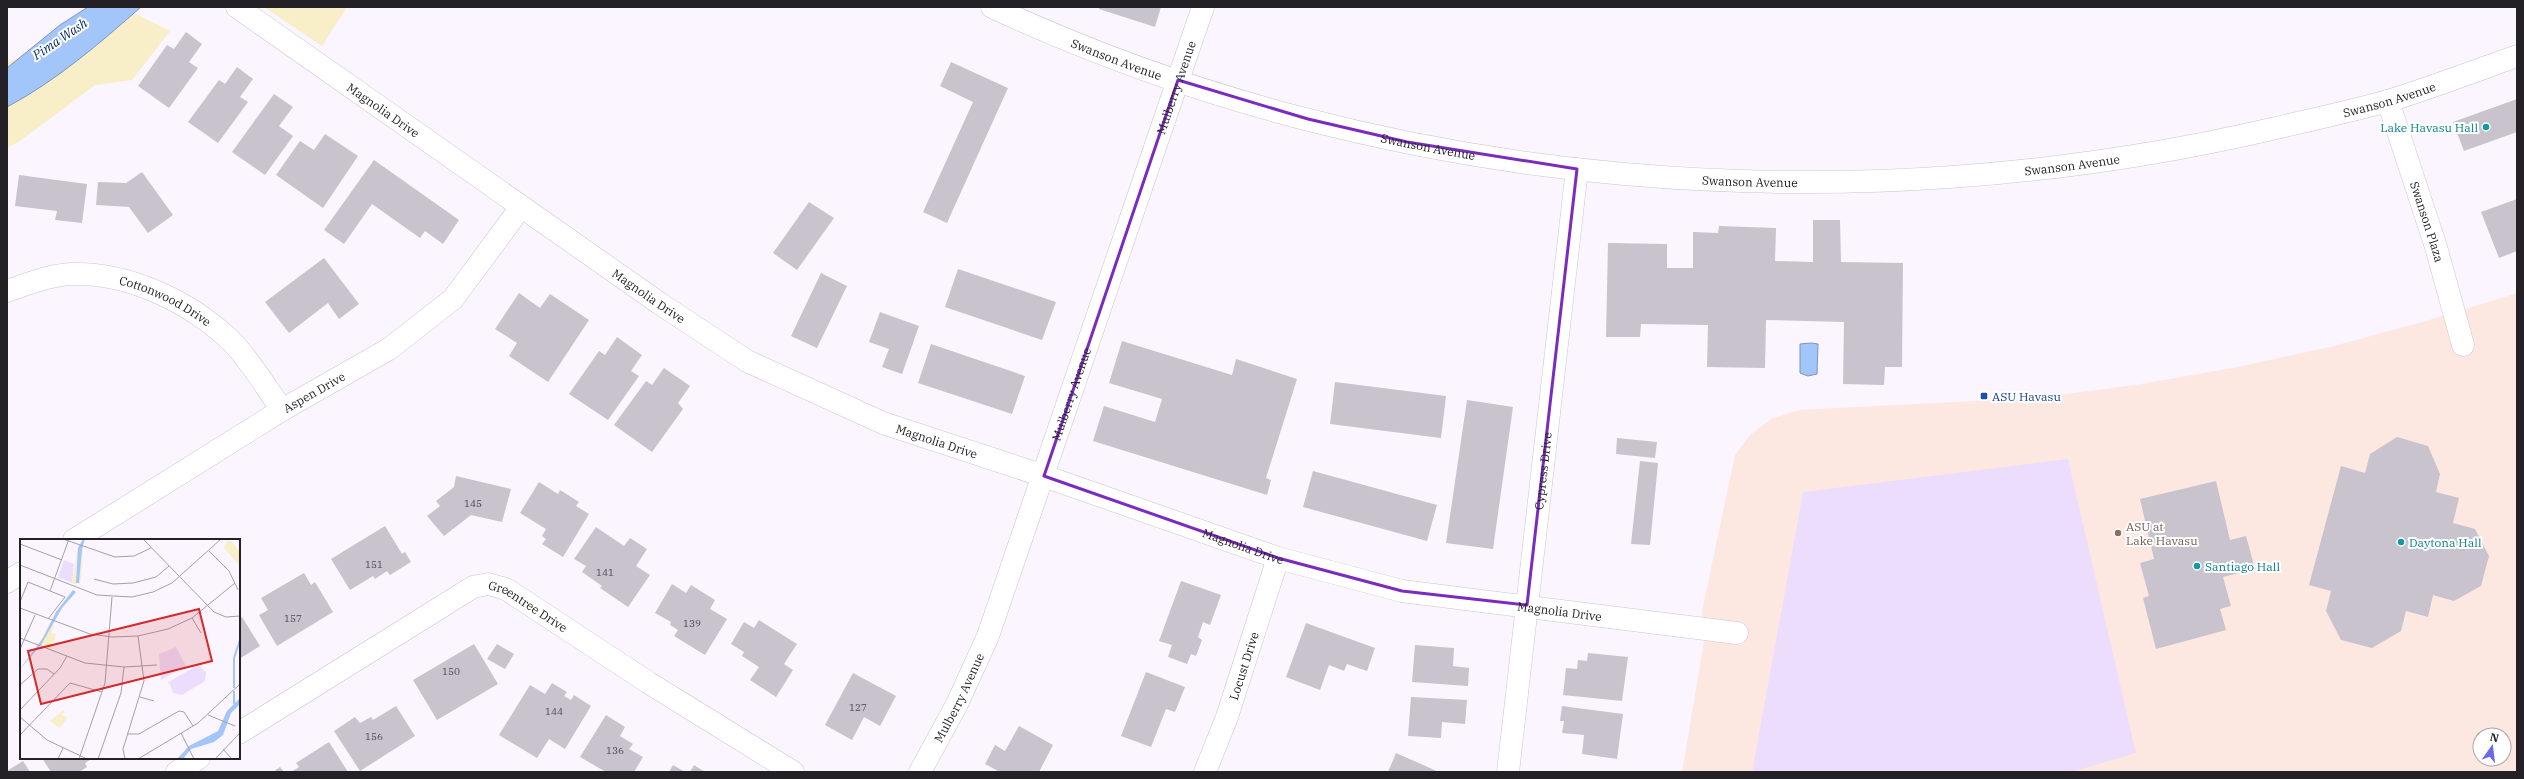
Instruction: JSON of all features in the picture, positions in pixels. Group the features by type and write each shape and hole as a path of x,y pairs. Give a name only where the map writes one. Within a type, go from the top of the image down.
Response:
{"street":[{"name":"Magnolia Drive","path":"236,7 659,303 747,361 883,423 1044,476 1278,558 1402,591 1461,599 1527,605 1737,632"},
{"name":"Swanson Avenue","path":"992,7 1113,57 1178,80 1308,119 1407,142 1508,160 1577,169 1712,181 1814,184 1916,181 2018,173 2120,159 2220,141 2388,101 2517,56"},
{"name":"Mulberry Avenue","path":"920,772 957,704 988,636 1044,476 1203,7"},
{"name":"Swanson Plaza","path":"2388,101 2436,247 2463,345"},
{"name":"Cypress Drive","path":"1508,772 1577,169"},
{"name":"Aspen Drive","path":"76,539 282,410 389,349 453,299 521,207"},
{"name":"Cottonwood Drive","path":"7,291 44,279 74,274 110,278 145,288 197,312 231,341 282,410"},
{"name":"Locust Drive","path":"1205,772 1227,717 1278,558"},
{"path":"7,582 20,574"},
{"name":"Greentree Drive","path":"240,732 473,587 488,584 506,589 649,683 793,772"},
{"path":"177,772 197,759"}],"highlighted area":[{"path":"1178,80 1308,119 1407,142 1577,169 1527,605 1402,591 1278,558 1044,476"}],"shaded area":[{"name":"ASU at Lake Havasu","path":"2517,293 2517,772 1682,772 1704,642 1702,611 1735,455 1750,435 1771,419 1799,410 2036,398 2135,385 2233,368 2330,347 2426,321"},
{"path":"2068,459 2136,753 2072,772 1752,772 1803,492"}],"sand":[{"path":"122,7 170,31 132,80 95,85 20,141 7,148 7,63"},
{"path":"264,7 347,7 322,46"}],"water":[{"name":"Pima Wash","path":"88,7 141,7 77,61 25,97 7,107 7,68 60,25"},
{"path":"1800,344 1818,344 1817,374 1808,376 1800,373"}],"building":[{"path":"1099,7 1161,7 1155,27 1099,9"},
{"path":"186,32 202,44 189,62 198,68 169,108 138,86 167,45 174,49"},
{"path":"951,62 1008,88 947,223 923,212 973,102 940,86"},
{"path":"237,67 253,79 240,97 248,102 218,143 188,122 219,80 225,84"},
{"path":"274,94 293,107 279,126 293,136 265,175 232,152"},
{"name":"Lake Havasu Hall","path":"2517,99 2517,132 2464,151 2453,122"},
{"path":"325,134 358,156 323,208 276,175 300,141 314,150"},
{"path":"374,160 459,220 443,244 425,231 420,238 372,204 344,244 324,230"},
{"path":"142,172 173,215 148,233 129,207 96,205 98,182 126,183"},
{"path":"19,175 87,184 82,223 55,220 57,211 15,206"},
{"path":"2517,199 2517,251 2499,258 2481,212"},
{"path":"809,202 834,218 797,270 773,253"},
{"path":"1813,220 1840,220 1841,262 1903,263 1902,367 1885,367 1884,385 1843,384 1844,322 1766,320 1765,368 1707,367 1708,325 1641,324 1640,337 1606,337 1608,243 1667,244 1667,268 1693,268 1693,232 1718,233 1719,226 1776,228 1775,261 1813,262"},
{"path":"324,258 359,304 339,319 328,303 289,333 265,302"},
{"path":"958,269 1056,302 1042,340 945,307"},
{"path":"821,273 847,286 817,348 791,336"},
{"path":"519,293 540,308 550,294 589,320 548,382 509,356 517,343 495,329"},
{"path":"880,312 919,326 902,374 882,367 889,349 869,342"},
{"path":"617,337 642,355 631,371 639,376 608,420 569,394 599,351 605,355"},
{"path":"1122,341 1232,375 1236,359 1297,379 1266,478 1271,480 1267,495 1093,441 1104,406 1155,422 1162,399 1109,383"},
{"path":"931,344 1025,376 1012,414 918,383"},
{"path":"664,368 690,386 678,403 683,409 652,452 614,425 646,381 652,385"},
{"path":"1335,382 1446,396 1441,438 1330,424"},
{"path":"1467,400 1513,407 1493,549 1446,543"},
{"name":"Daytona Hall","path":"2397,437 2428,446 2440,474 2436,492 2459,498 2453,523 2475,529 2489,556 2481,586 2454,601 2433,595 2428,617 2406,611 2401,631 2372,648 2341,640 2326,611 2331,591 2309,585 2341,466 2365,473 2370,454"},
{"path":"1617,438 1657,442 1655,458 1616,454"},
{"path":"1640,461 1658,463 1650,545 1631,544"},
{"path":"1313,471 1437,505 1427,541 1303,507"},
{"path":"456,476 511,489 502,522 471,515 444,536 427,516 440,506 436,501 454,487"},
{"name":"Santiago Hall","path":"2216,481 2230,540 2246,536 2255,569 2223,577 2231,606 2220,609 2226,630 2156,649 2143,598 2149,596 2140,563 2154,559 2140,499"},
{"path":"539,482 558,494 560,490 579,502 576,506 589,514 563,557 542,544 546,539 542,536 546,529 520,513"},
{"path":"385,526 402,554 405,552 411,562 390,575 387,571 375,579 373,576 350,590 331,559"},
{"path":"596,527 624,546 630,538 647,549 636,566 650,575 628,607 600,588 602,586 582,572 586,566 574,559"},
{"path":"304,573 311,585 315,582 333,612 277,646 259,615 268,610 261,598"},
{"path":"1181,581 1221,595 1210,625 1203,622 1198,637 1202,640 1196,656 1191,654 1187,664 1168,657 1172,645 1159,641"},
{"path":"672,584 686,593 691,585 715,600 710,609 727,619 705,655 674,636 678,630 670,625 671,622 655,613"},
{"path":"242,617 260,646 240,658 240,618"},
{"path":"759,620 797,644 784,664 793,670 776,697 750,680 759,667 742,656 744,652 731,644 744,622 754,628"},
{"path":"1306,623 1375,648 1367,671 1347,664 1344,671 1329,665 1320,690 1286,677"},
{"path":"474,644 498,684 437,720 413,680"},
{"path":"497,644 514,654 505,669 487,659"},
{"path":"1415,645 1454,648 1453,666 1469,668 1468,686 1412,682"},
{"path":"1588,653 1628,657 1622,701 1563,695 1566,668 1577,669 1578,660 1587,661"},
{"path":"1146,672 1185,687 1175,712 1166,709 1151,747 1121,736"},
{"path":"853,673 896,696 880,726 864,717 852,740 825,725"},
{"path":"552,683 567,692 564,696 571,700 574,695 591,706 565,749 549,739 537,758 499,735 530,685 545,694"},
{"path":"1411,697 1467,700 1465,724 1442,722 1441,738 1408,736"},
{"path":"396,706 415,736 360,771 334,731 355,717 360,723 371,717 373,720"},
{"path":"1562,706 1623,714 1617,759 1582,754 1584,735 1562,733 1564,721 1560,721"},
{"path":"606,715 625,727 620,736 633,744 629,749 643,757 634,772 606,772 580,757"},
{"path":"1019,726 1053,745 1039,772 1000,772 985,764 995,745 1005,751"},
{"path":"329,742 348,772 291,772 299,767 296,763"},
{"path":"1396,753 1439,772 1388,772"},
{"path":"43,759 91,759 85,763 87,767 79,772 51,772"},
{"path":"23,761 30,772 7,772 7,771"},
{"path":"673,765 685,772 669,772"},
{"path":"694,765 705,772 690,772"},
{"path":"280,767 284,772 273,772"}],"place":[{"name":"Lake Havasu Hall","path":"2486,127"},
{"name":"ASU Havasu","path":"1984,396"},
{"name":"ASU at Lake Havasu","path":"2118,533"},
{"name":"Daytona Hall","path":"2401,542"},
{"name":"Santiago Hall","path":"2197,566"}]}
